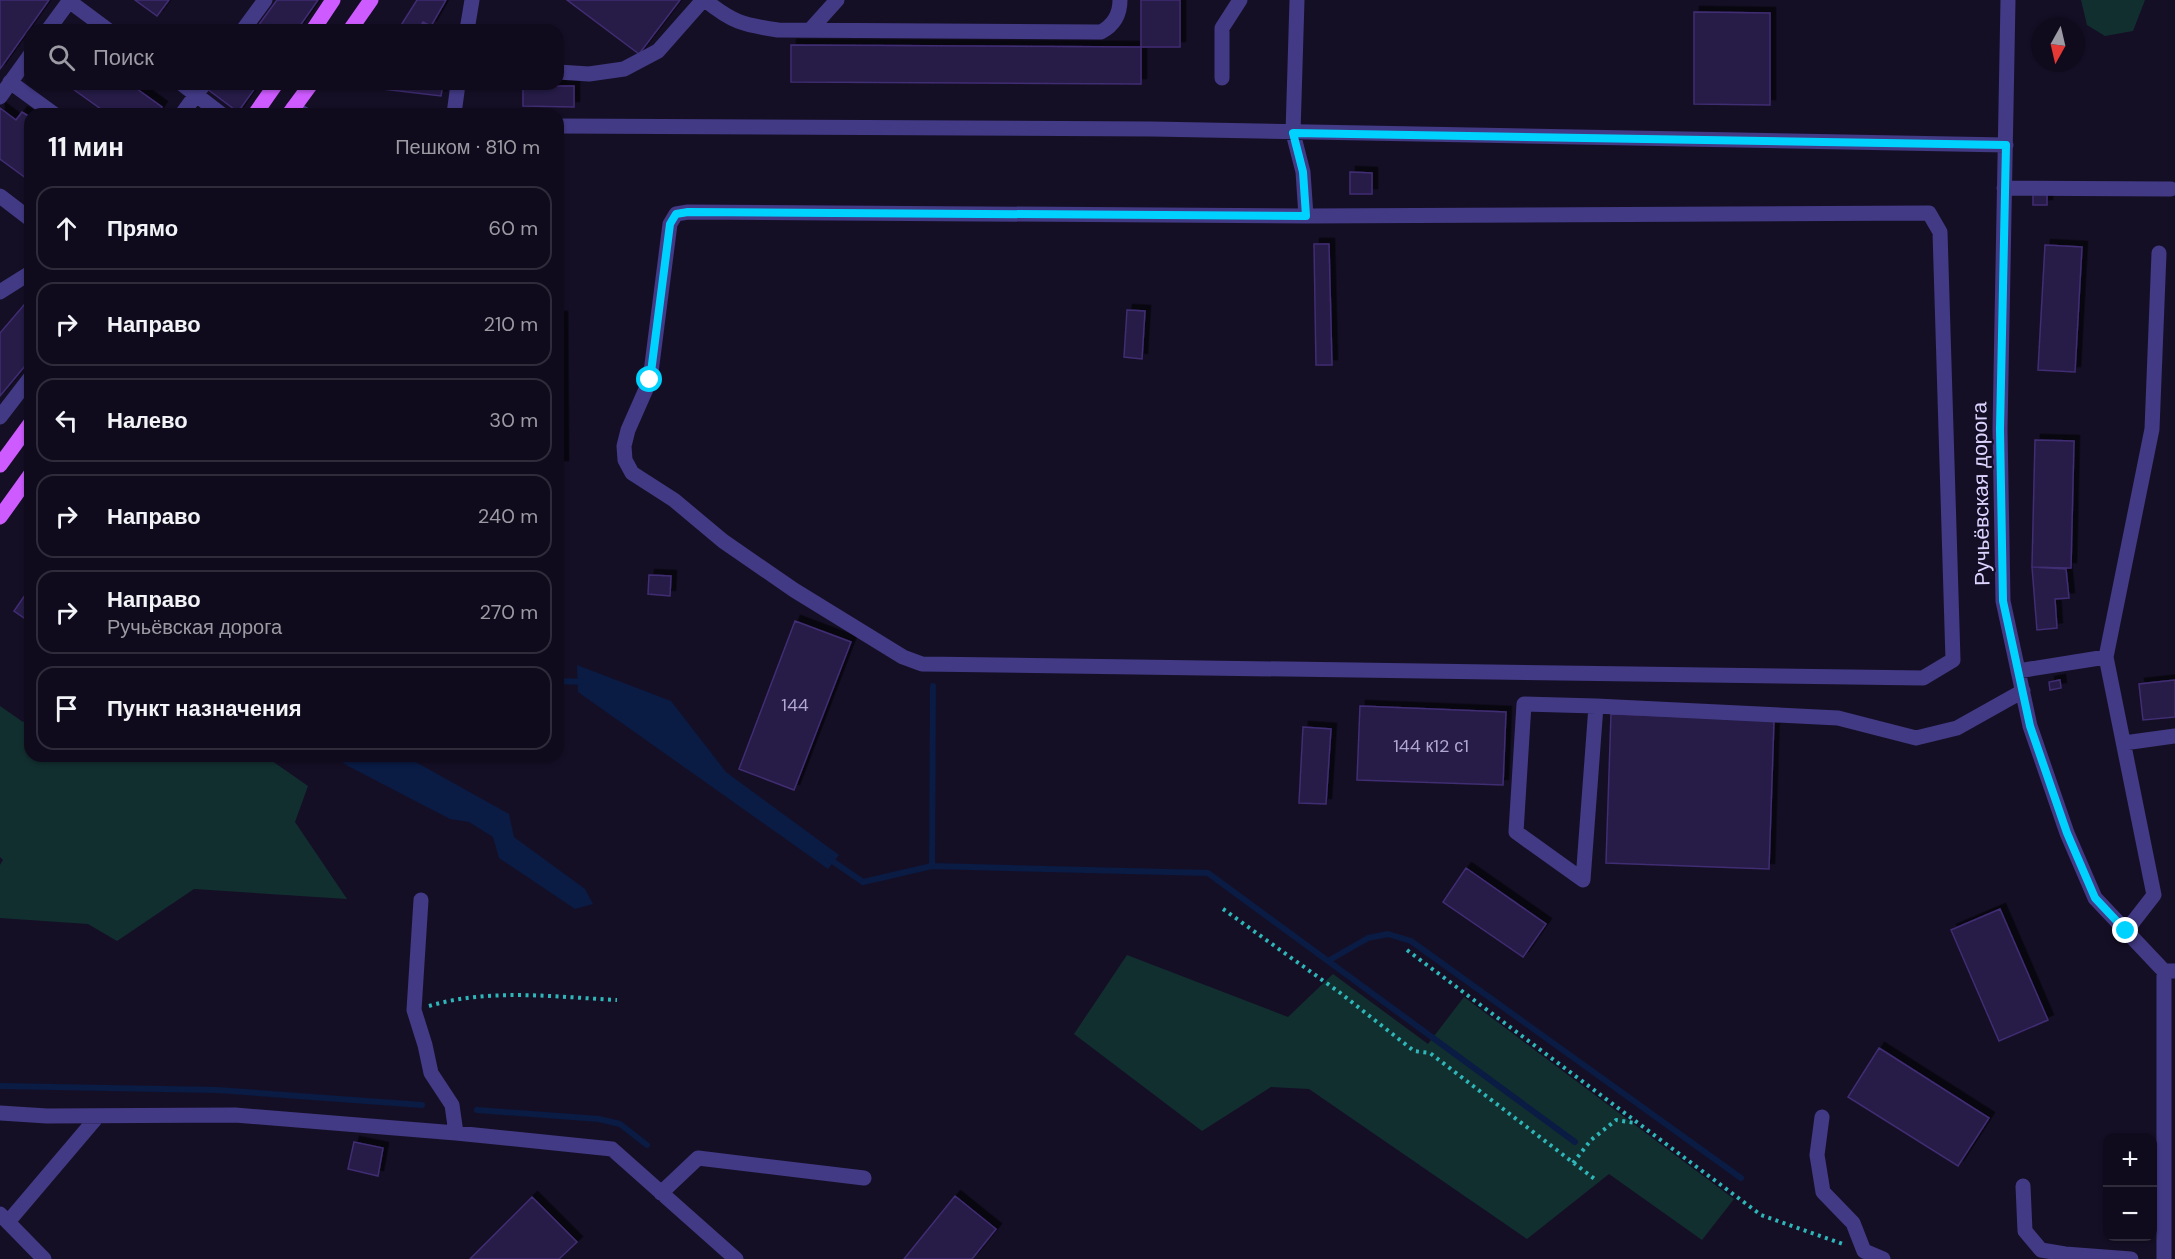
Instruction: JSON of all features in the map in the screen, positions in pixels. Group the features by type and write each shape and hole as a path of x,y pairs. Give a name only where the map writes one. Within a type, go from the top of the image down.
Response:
{"main road":[{"path":"317,24 333,0"},
{"path":"354,24 371,0"},
{"path":"259,108 272,90"},
{"path":"297,108 308,90"},
{"path":"0,465 24,432"},
{"path":"0,517 24,483"}],"street":[{"path":"247,24 265,0"},
{"path":"468,24 472,0"},
{"path":"564,72 589,74 624,69 658,51 704,0 727,17 746,25 778,30 1101,32 1111,27 1120,8 1120,0"},
{"path":"810,30 837,0"},
{"path":"1222,78 1222,28 1240,0"},
{"path":"1296,0 1293,133 1303,172 1306,216"},
{"name":"Ручьёвская дорога","path":"2008,0 2000,429 2003,601 2030,726 2067,833 2095,898 2126,931 2170,971"},
{"path":"52,24 69,1 100,24"},
{"path":"0,97 24,63"},
{"path":"10,82 46,108"},
{"path":"186,108 199,90"},
{"path":"201,90 217,108"},
{"path":"455,108 457,90"},
{"path":"564,126 1152,129 2006,145"},
{"path":"2004,188 2171,189"},
{"path":"0,196 24,214"},
{"path":"700,212 1306,216 1929,213 1940,232 1953,660 1923,678 922,664 903,657 794,590 723,541 674,500 632,473 625,460 624,446 628,430 650,380 670,224 676,214 700,212"},
{"path":"2126,931 2154,895 2106,657 2152,429 2159,253"},
{"path":"0,292 24,277"},
{"path":"0,417 24,386"},
{"path":"2018,671 2106,657"},
{"path":"1596,706 1583,880 1516,832 1524,704 1596,706 1838,718 1916,738 1957,728 2023,691"},
{"path":"2124,743 2175,736"},
{"path":"421,900 414,1010 431,1073 452,1105 456,1133"},
{"path":"2164,1259 2170,971"},
{"path":"0,1113 47,1116 235,1115 456,1133 612,1149 736,1259"},
{"path":"45,1259 4,1218 98,1116"},
{"path":"1822,1117 1817,1155 1823,1192 1853,1223 1864,1251 1883,1259"},
{"path":"661,1193 698,1158 864,1178"},
{"path":"2023,1186 2025,1231 2041,1250 2131,1259"}],"path":[{"path":"1224,909 1339,992 1414,1051 1430,1053 1596,1180"},
{"path":"1407,950 1761,1215 1864,1251"},
{"path":"414,1010 441,1002 499,995 617,1000"},
{"path":"1573,1163 1591,1140 1616,1120 1638,1123"}],"green space":[{"path":"2081,0 2145,0 2133,31 2105,36 2087,25"},
{"path":"0,706 24,721 24,762 274,762 308,786 295,822 347,899 194,889 117,941 88,924 0,918 0,865 3,860 0,857"},
{"path":"1127,955 1288,1017 1333,974 1428,1044 1464,997 1734,1199 1702,1240 1609,1174 1527,1239 1309,1089 1271,1087 1202,1131 1074,1034"}],"water":[{"path":"577,665 671,701 726,772 839,855 828,869 578,692"},
{"path":"342,762 416,762 509,814 514,837 585,889 593,904 575,909 499,858 493,837 469,822 450,819"}],"building":[{"path":"0,0 49,0 32,24 24,24 24,35 0,69"},
{"path":"135,0 169,0 157,16"},
{"path":"277,0 318,0 301,24 259,24"},
{"path":"417,0 446,0 432,24 423,22 422,24 402,24"},
{"path":"567,0 680,0 639,54"},
{"path":"1141,0 1180,0 1180,47 1141,47"},
{"path":"1694,12 1770,13 1770,105 1694,104"},
{"path":"791,45 1141,47 1141,84 791,82"},
{"path":"564,86 574,86 574,107 523,106 523,90 564,90"},
{"path":"74,90 138,90 162,107 161,108 100,108"},
{"path":"209,90 254,90 241,108 233,108"},
{"path":"391,90 442,90 441,96"},
{"path":"0,108 16,120 22,112 24,113 24,177 0,159"},
{"path":"1350,172 1372,173 1372,194 1350,194"},
{"path":"2033,191 2047,192 2047,205 2033,205"},
{"path":"1314,244 1329,244 1332,365 1316,365"},
{"path":"2045,245 2082,247 2075,372 2038,370"},
{"path":"24,305 24,367 0,396 0,333"},
{"path":"1127,310 1145,311 1142,359 1124,357"},
{"path":"2035,440 2074,441 2071,568 2032,567"},
{"path":"2032,567 2066,569 2069,598 2055,599 2057,628 2037,630"},
{"path":"649,575 671,576 670,596 648,594"},
{"path":"24,597 24,618 14,611"},
{"path":"795,621 851,642 794,790 739,769"},
{"path":"2060,680 2061,688 2050,690 2049,682"},
{"path":"2175,680 2175,717 2143,720 2139,684"},
{"path":"1360,706 1506,712 1503,785 1357,780"},
{"path":"1611,714 1774,720 1769,869 1606,863"},
{"path":"1303,727 1331,729 1326,804 1299,803"},
{"path":"1466,868 1546,924 1523,957 1443,902"},
{"path":"2000,909 2048,1020 1999,1041 1951,930"},
{"path":"1879,1048 1989,1118 1958,1166 1848,1097"},
{"path":"354,1142 383,1148 378,1176 348,1169"},
{"path":"955,1196 996,1229 972,1259 904,1259"},
{"path":"532,1197 577,1242 559,1259 470,1259"}],"waterway":[{"path":"564,681 584,682"},
{"path":"933,686 932,866 1208,873 1575,1142"},
{"path":"828,858 863,882 932,866"},
{"path":"1328,961 1368,938 1388,934 1411,941 1741,1178"},
{"path":"0,1086 217,1090 422,1105"},
{"path":"477,1110 599,1119 620,1124 647,1145"}],"route":[{"path":"650,380 670,224 676,214 688,212 1306,216 1303,172 1293,133 2006,145 2000,429 2003,601 2030,726 2067,833 2095,898 2126,931"}]}
